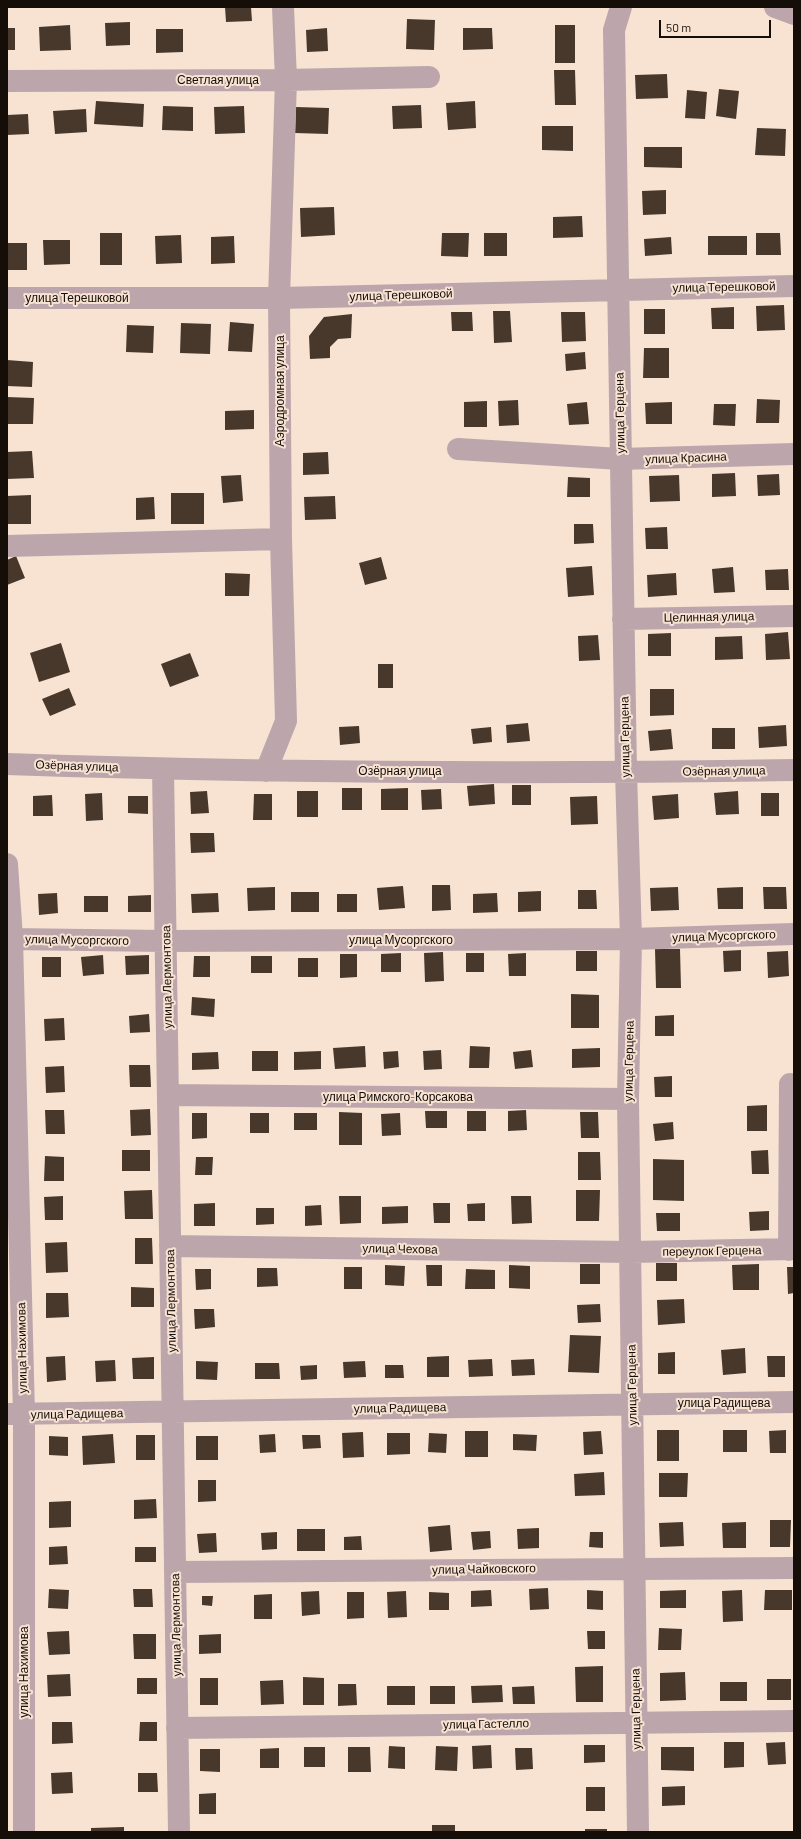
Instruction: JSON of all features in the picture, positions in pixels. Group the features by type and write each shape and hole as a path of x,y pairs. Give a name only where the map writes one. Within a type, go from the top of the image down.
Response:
{"street":[{"name":"Аэродромная улица","path":"266,771 286,721 281,539 279,298 286,80 283,7"},
{"name":"улица Герцена","path":"621,7 614,30 620,460 631,939 628,1099 638,1832"},
{"path":"775,7 794,14"},
{"name":"Светлая улица","path":"7,81 286,80 429,77"},
{"name":"улица Терешковой","path":"7,298 279,298 794,286"},
{"name":"улица Красина","path":"458,449 620,460 794,454"},
{"path":"7,546 281,539"},
{"name":"Целинная улица","path":"623,619 794,616"},
{"name":"Озёрная улица","path":"7,764 266,771 626,772 794,770"},
{"name":"улица Лермонтова","path":"163,769 179,1832"},
{"name":"улица Нахимова","path":"7,864 15,1415 15,1734 24,1832"},
{"name":"улица Мусоргского","path":"9,938 166,941 631,939 794,934"},
{"path":"790,1084 791,1249"},
{"name":"улица Римского-Корсакова","path":"168,1095 628,1099"},
{"name":"улица Чехова","path":"170,1246 630,1252"},
{"name":"переулок Герцена","path":"630,1252 791,1249"},
{"name":"улица Радищева","path":"15,1415 172,1411 794,1402"},
{"name":"улица Чайковского","path":"175,1572 794,1568"},
{"name":"улица Гастелло","path":"177,1728 794,1721"}],"building":[{"path":"225,7 251,7 252,21 226,22"},
{"path":"407,19 435,20 434,50 406,49"},
{"path":"130,22 130,45 106,46 105,23"},
{"path":"70,25 71,50 40,51 39,27"},
{"path":"555,25 575,25 575,63 555,63"},
{"path":"7,28 15,28 15,50 7,50"},
{"path":"327,28 328,51 307,52 306,30"},
{"path":"463,28 492,28 493,49 463,50"},
{"path":"156,29 183,29 183,52 156,53"},
{"path":"554,70 575,70 576,105 555,105"},
{"path":"667,74 668,98 636,99 635,75"},
{"path":"719,89 739,91 736,119 716,116"},
{"path":"687,90 707,92 705,119 685,118"},
{"path":"96,101 144,104 143,127 94,124"},
{"path":"475,101 476,128 448,130 446,103"},
{"path":"421,105 422,128 393,129 392,106"},
{"path":"163,106 193,107 193,131 162,130"},
{"path":"244,106 245,133 215,134 214,107"},
{"path":"296,107 329,108 328,134 295,133"},
{"path":"86,109 87,132 55,134 53,111"},
{"path":"28,114 29,134 7,135 7,115"},
{"path":"542,126 573,126 573,151 542,150"},
{"path":"757,128 786,129 785,156 755,155"},
{"path":"644,147 682,147 682,168 644,167"},
{"path":"666,190 666,214 643,215 642,191"},
{"path":"334,207 335,235 301,237 300,208"},
{"path":"582,216 583,237 553,238 553,217"},
{"path":"100,233 122,233 122,265 100,265"},
{"path":"442,233 469,233 468,257 441,256"},
{"path":"484,233 507,233 507,256 484,256"},
{"path":"756,233 780,233 781,255 756,255"},
{"path":"181,235 182,263 156,264 155,236"},
{"path":"234,236 235,263 211,264 211,237"},
{"path":"708,236 747,236 747,255 708,255"},
{"path":"671,237 672,254 645,256 644,239"},
{"path":"43,240 70,240 70,264 44,265"},
{"path":"7,243 27,243 27,270 7,270"},
{"path":"784,305 785,330 757,331 756,306"},
{"path":"734,307 734,329 712,329 711,308"},
{"path":"644,309 665,309 665,334 644,334"},
{"path":"493,311 510,311 512,342 494,343"},
{"path":"451,312 472,312 473,331 452,331"},
{"path":"561,312 585,312 586,341 562,342"},
{"path":"352,314 351,338 338,339 330,347 330,358 310,359 309,336 324,317"},
{"path":"230,322 254,324 252,352 228,351"},
{"path":"181,323 211,324 210,354 180,353"},
{"path":"127,325 154,326 153,353 126,352"},
{"path":"644,348 669,348 669,378 643,378"},
{"path":"585,352 586,369 566,371 565,354"},
{"path":"7,360 33,362 32,387 7,386"},
{"path":"7,397 34,398 33,424 7,424"},
{"path":"757,399 780,400 779,423 756,423"},
{"path":"518,400 519,425 499,426 498,401"},
{"path":"487,401 487,427 464,427 464,402"},
{"path":"587,402 589,424 569,425 567,404"},
{"path":"672,402 672,424 646,424 645,403"},
{"path":"714,404 736,404 735,426 713,425"},
{"path":"254,410 254,429 225,430 225,411"},
{"path":"32,451 34,478 7,479 7,452"},
{"path":"328,452 329,474 303,475 303,453"},
{"path":"735,473 736,496 712,497 712,474"},
{"path":"779,474 780,495 758,496 757,475"},
{"path":"241,475 243,501 223,503 221,476"},
{"path":"679,475 680,501 650,502 649,476"},
{"path":"568,477 590,478 590,497 567,497"},
{"path":"171,493 204,493 204,524 171,524"},
{"path":"31,495 31,524 7,524 7,496"},
{"path":"335,496 336,519 305,520 304,497"},
{"path":"154,497 155,519 136,520 136,498"},
{"path":"574,524 593,524 594,543 574,544"},
{"path":"667,527 668,549 646,549 645,528"},
{"path":"16,556 25,578 7,585 7,560"},
{"path":"381,557 387,579 365,585 359,563"},
{"path":"592,566 594,595 568,597 566,568"},
{"path":"733,567 735,592 714,593 712,569"},
{"path":"788,569 789,590 766,590 765,570"},
{"path":"225,573 250,574 249,596 225,596"},
{"path":"676,573 677,595 648,597 647,575"},
{"path":"788,632 790,659 766,660 765,634"},
{"path":"671,633 671,656 648,656 648,634"},
{"path":"598,635 600,660 579,661 578,636"},
{"path":"742,636 743,659 715,660 715,637"},
{"path":"61,643 70,672 39,682 30,653"},
{"path":"190,653 199,676 170,687 161,664"},
{"path":"378,664 393,664 393,688 378,688"},
{"path":"69,688 76,705 50,716 42,699"},
{"path":"650,689 674,689 674,715 650,716"},
{"path":"528,723 530,741 507,743 506,725"},
{"path":"786,725 787,746 759,748 758,727"},
{"path":"359,726 360,743 340,745 339,727"},
{"path":"491,727 492,742 473,744 471,729"},
{"path":"712,728 735,728 735,749 712,749"},
{"path":"671,729 673,749 650,751 648,731"},
{"path":"494,784 495,804 469,806 467,786"},
{"path":"512,785 531,785 531,805 512,805"},
{"path":"342,788 362,788 362,810 342,810"},
{"path":"408,788 408,810 381,810 381,789"},
{"path":"441,789 442,809 422,810 421,790"},
{"path":"207,791 209,813 191,814 190,792"},
{"path":"297,791 318,791 318,817 297,817"},
{"path":"738,791 739,814 716,815 714,793"},
{"path":"102,793 103,820 86,821 85,794"},
{"path":"761,793 779,793 779,816 761,816"},
{"path":"254,794 272,794 272,820 253,820"},
{"path":"678,794 679,818 654,820 652,796"},
{"path":"52,795 53,816 33,816 33,796"},
{"path":"128,796 148,796 148,814 128,813"},
{"path":"597,796 598,824 571,825 570,797"},
{"path":"190,833 214,833 215,852 191,853"},
{"path":"432,885 450,885 451,910 432,911"},
{"path":"403,886 405,908 379,910 377,888"},
{"path":"275,887 275,910 248,911 247,888"},
{"path":"678,887 679,910 651,911 650,888"},
{"path":"743,887 743,909 718,909 717,888"},
{"path":"763,887 786,887 787,909 764,909"},
{"path":"578,890 596,890 597,909 578,909"},
{"path":"541,891 541,911 518,912 518,892"},
{"path":"291,892 319,892 319,912 291,912"},
{"path":"57,893 58,913 39,915 38,894"},
{"path":"218,893 219,912 192,913 191,894"},
{"path":"497,893 498,912 473,913 473,894"},
{"path":"337,894 357,894 357,912 337,912"},
{"path":"151,895 151,912 128,912 128,896"},
{"path":"84,896 108,896 108,912 84,912"},
{"path":"655,949 680,949 681,988 656,988"},
{"path":"741,950 741,971 724,972 723,951"},
{"path":"576,951 597,951 597,971 576,971"},
{"path":"788,951 789,976 768,978 767,952"},
{"path":"443,952 444,981 425,982 424,953"},
{"path":"401,953 401,972 381,972 381,954"},
{"path":"466,953 484,953 484,972 466,972"},
{"path":"526,953 526,976 509,976 508,954"},
{"path":"340,954 357,954 357,977 340,978"},
{"path":"103,955 104,974 83,976 81,957"},
{"path":"149,955 149,974 126,975 125,956"},
{"path":"194,956 210,956 210,977 193,977"},
{"path":"251,956 272,956 272,973 251,973"},
{"path":"42,957 61,957 61,977 42,977"},
{"path":"298,958 318,958 318,977 298,977"},
{"path":"571,994 599,995 599,1028 571,1028"},
{"path":"192,997 215,999 214,1017 191,1015"},
{"path":"149,1014 150,1032 130,1033 129,1016"},
{"path":"674,1015 674,1036 655,1036 655,1016"},
{"path":"64,1018 65,1040 45,1041 44,1019"},
{"path":"365,1046 366,1067 335,1069 333,1048"},
{"path":"470,1046 490,1047 489,1068 469,1068"},
{"path":"600,1048 600,1067 572,1068 572,1049"},
{"path":"441,1050 442,1069 424,1070 423,1051"},
{"path":"531,1050 533,1067 515,1069 513,1052"},
{"path":"252,1051 278,1051 278,1071 252,1071"},
{"path":"321,1051 321,1069 294,1070 294,1052"},
{"path":"398,1051 399,1067 384,1069 383,1052"},
{"path":"218,1052 219,1069 192,1070 192,1053"},
{"path":"129,1065 150,1065 151,1087 130,1087"},
{"path":"64,1066 65,1092 46,1093 45,1067"},
{"path":"672,1076 672,1097 655,1097 654,1077"},
{"path":"767,1105 767,1131 747,1131 747,1106"},
{"path":"150,1109 151,1135 131,1136 130,1110"},
{"path":"45,1110 64,1110 65,1134 46,1134"},
{"path":"526,1110 527,1130 508,1131 508,1111"},
{"path":"425,1111 447,1111 447,1128 426,1128"},
{"path":"467,1111 486,1111 486,1131 467,1131"},
{"path":"339,1112 362,1113 362,1145 339,1145"},
{"path":"580,1112 598,1112 599,1138 581,1138"},
{"path":"192,1113 207,1113 207,1138 192,1139"},
{"path":"250,1113 269,1113 269,1133 250,1133"},
{"path":"294,1113 317,1113 317,1130 294,1130"},
{"path":"400,1113 401,1135 382,1136 381,1114"},
{"path":"673,1122 674,1139 655,1141 653,1124"},
{"path":"122,1150 150,1150 150,1171 122,1171"},
{"path":"768,1150 769,1174 752,1174 751,1151"},
{"path":"578,1152 600,1152 601,1180 578,1180"},
{"path":"45,1156 64,1157 64,1181 44,1181"},
{"path":"196,1157 213,1157 212,1175 195,1175"},
{"path":"653,1159 684,1160 684,1201 653,1200"},
{"path":"152,1190 153,1219 125,1219 124,1191"},
{"path":"576,1190 600,1190 599,1221 576,1221"},
{"path":"63,1196 63,1220 45,1220 44,1197"},
{"path":"339,1196 361,1196 361,1223 340,1224"},
{"path":"511,1196 531,1196 532,1223 512,1224"},
{"path":"215,1203 215,1226 194,1226 194,1204"},
{"path":"433,1203 450,1203 450,1223 434,1223"},
{"path":"485,1203 485,1221 468,1221 467,1204"},
{"path":"321,1205 322,1225 305,1226 305,1206"},
{"path":"408,1206 408,1223 382,1224 382,1207"},
{"path":"256,1208 274,1208 274,1224 256,1225"},
{"path":"769,1211 769,1230 750,1231 749,1212"},
{"path":"656,1213 680,1213 680,1231 657,1231"},
{"path":"135,1238 152,1238 153,1264 135,1264"},
{"path":"67,1242 68,1272 46,1273 45,1243"},
{"path":"656,1263 677,1263 677,1281 656,1281"},
{"path":"580,1264 600,1264 600,1284 580,1284"},
{"path":"759,1264 759,1290 733,1290 732,1265"},
{"path":"385,1265 405,1266 404,1286 385,1285"},
{"path":"426,1265 442,1265 442,1286 427,1286"},
{"path":"509,1265 530,1266 530,1289 509,1288"},
{"path":"344,1267 362,1267 362,1289 344,1289"},
{"path":"787,1267 794,1267 794,1293 788,1294"},
{"path":"257,1268 277,1268 278,1286 257,1287"},
{"path":"195,1269 211,1269 211,1289 196,1290"},
{"path":"466,1269 495,1270 495,1289 465,1289"},
{"path":"131,1287 154,1288 154,1307 131,1307"},
{"path":"46,1293 68,1293 69,1317 46,1318"},
{"path":"684,1299 685,1323 658,1325 657,1300"},
{"path":"600,1304 601,1322 578,1323 577,1305"},
{"path":"194,1309 214,1309 215,1327 195,1329"},
{"path":"570,1335 601,1336 599,1373 568,1372"},
{"path":"745,1348 746,1373 723,1375 721,1350"},
{"path":"675,1352 675,1374 658,1374 658,1353"},
{"path":"65,1356 66,1380 47,1382 46,1357"},
{"path":"449,1356 449,1377 427,1377 427,1357"},
{"path":"767,1356 785,1356 785,1377 768,1377"},
{"path":"154,1357 154,1379 133,1379 132,1358"},
{"path":"492,1359 493,1376 469,1377 468,1360"},
{"path":"534,1359 535,1375 512,1376 511,1360"},
{"path":"115,1360 116,1381 96,1382 95,1361"},
{"path":"196,1361 218,1362 217,1380 196,1379"},
{"path":"365,1361 366,1377 344,1378 343,1362"},
{"path":"255,1363 279,1363 280,1379 255,1379"},
{"path":"317,1365 317,1379 301,1380 300,1366"},
{"path":"385,1365 403,1365 404,1378 385,1378"},
{"path":"657,1430 679,1430 679,1461 657,1461"},
{"path":"723,1430 747,1430 747,1452 723,1452"},
{"path":"786,1430 786,1453 770,1453 769,1431"},
{"path":"465,1431 488,1431 488,1457 465,1457"},
{"path":"601,1431 603,1454 584,1455 583,1432"},
{"path":"363,1432 364,1457 343,1458 342,1433"},
{"path":"387,1433 410,1433 410,1454 387,1455"},
{"path":"429,1433 447,1434 446,1453 428,1452"},
{"path":"113,1434 115,1463 83,1465 82,1436"},
{"path":"275,1434 276,1452 260,1453 259,1435"},
{"path":"513,1434 537,1435 536,1451 513,1450"},
{"path":"136,1435 155,1435 155,1460 136,1460"},
{"path":"302,1435 320,1435 321,1448 303,1449"},
{"path":"49,1436 68,1437 68,1456 49,1455"},
{"path":"196,1436 218,1436 218,1460 196,1460"},
{"path":"604,1472 605,1495 575,1496 574,1474"},
{"path":"659,1473 688,1473 687,1497 659,1497"},
{"path":"198,1480 216,1480 216,1501 198,1502"},
{"path":"156,1499 157,1518 134,1519 134,1500"},
{"path":"71,1501 71,1527 49,1528 49,1502"},
{"path":"770,1520 791,1520 790,1547 770,1547"},
{"path":"683,1522 684,1546 660,1547 659,1523"},
{"path":"746,1522 746,1548 723,1548 722,1523"},
{"path":"450,1525 452,1550 430,1552 428,1527"},
{"path":"539,1528 539,1548 518,1549 517,1529"},
{"path":"297,1529 325,1529 325,1551 297,1551"},
{"path":"490,1531 491,1548 473,1550 471,1532"},
{"path":"277,1532 277,1549 262,1550 261,1533"},
{"path":"590,1532 603,1532 603,1548 589,1547"},
{"path":"216,1533 217,1552 199,1553 197,1534"},
{"path":"361,1536 362,1550 344,1550 344,1537"},
{"path":"67,1546 68,1564 49,1565 49,1547"},
{"path":"135,1547 156,1547 156,1562 135,1562"},
{"path":"548,1588 549,1609 530,1610 529,1589"},
{"path":"49,1589 69,1590 68,1609 48,1608"},
{"path":"133,1589 152,1589 153,1607 134,1607"},
{"path":"491,1590 492,1606 471,1607 471,1591"},
{"path":"587,1590 603,1591 603,1610 587,1609"},
{"path":"686,1590 686,1608 660,1608 660,1591"},
{"path":"742,1590 743,1621 723,1622 722,1591"},
{"path":"765,1590 792,1590 792,1610 764,1610"},
{"path":"319,1591 320,1614 302,1616 301,1592"},
{"path":"406,1591 407,1617 388,1618 387,1592"},
{"path":"347,1592 364,1592 364,1618 347,1619"},
{"path":"429,1592 449,1593 449,1610 429,1610"},
{"path":"272,1594 272,1619 254,1619 254,1595"},
{"path":"202,1596 213,1596 212,1606 202,1605"},
{"path":"659,1628 682,1629 681,1650 658,1650"},
{"path":"69,1631 70,1654 49,1655 47,1632"},
{"path":"587,1631 605,1631 605,1649 588,1649"},
{"path":"133,1634 156,1634 156,1659 134,1659"},
{"path":"221,1634 221,1653 199,1654 199,1635"},
{"path":"603,1666 603,1702 576,1702 575,1667"},
{"path":"685,1672 686,1700 660,1701 660,1673"},
{"path":"70,1674 71,1696 48,1697 47,1675"},
{"path":"303,1677 324,1678 324,1705 303,1705"},
{"path":"137,1678 157,1678 157,1694 137,1694"},
{"path":"200,1678 218,1678 218,1705 200,1705"},
{"path":"767,1679 791,1679 791,1700 767,1700"},
{"path":"283,1680 284,1704 261,1705 260,1681"},
{"path":"720,1682 747,1682 747,1701 720,1701"},
{"path":"338,1684 356,1684 357,1705 338,1706"},
{"path":"502,1685 503,1702 472,1703 471,1686"},
{"path":"387,1686 415,1686 415,1705 387,1705"},
{"path":"430,1686 455,1686 455,1704 430,1704"},
{"path":"534,1686 535,1704 513,1704 512,1687"},
{"path":"52,1722 72,1722 73,1743 52,1744"},
{"path":"140,1722 157,1722 157,1741 139,1741"},
{"path":"724,1742 744,1742 744,1767 724,1768"},
{"path":"785,1742 786,1764 768,1765 766,1743"},
{"path":"491,1745 492,1768 473,1769 472,1746"},
{"path":"584,1745 605,1745 605,1762 584,1763"},
{"path":"389,1746 405,1747 405,1769 388,1768"},
{"path":"436,1746 458,1747 457,1771 435,1770"},
{"path":"304,1747 325,1747 325,1767 304,1767"},
{"path":"348,1747 370,1747 371,1772 348,1772"},
{"path":"661,1747 694,1747 694,1771 661,1770"},
{"path":"279,1748 279,1768 260,1768 260,1749"},
{"path":"515,1748 532,1748 533,1769 516,1770"},
{"path":"200,1749 220,1749 220,1772 200,1771"},
{"path":"72,1772 73,1793 52,1794 51,1773"},
{"path":"138,1773 157,1773 158,1792 138,1792"},
{"path":"685,1786 685,1805 662,1806 662,1787"},
{"path":"586,1787 605,1787 605,1811 586,1811"},
{"path":"216,1793 216,1814 199,1814 199,1794"},
{"path":"432,1825 455,1825 455,1832 432,1832"},
{"path":"124,1827 124,1832 91,1832 91,1828"},
{"path":"585,1829 607,1829 607,1832 585,1832"}]}
